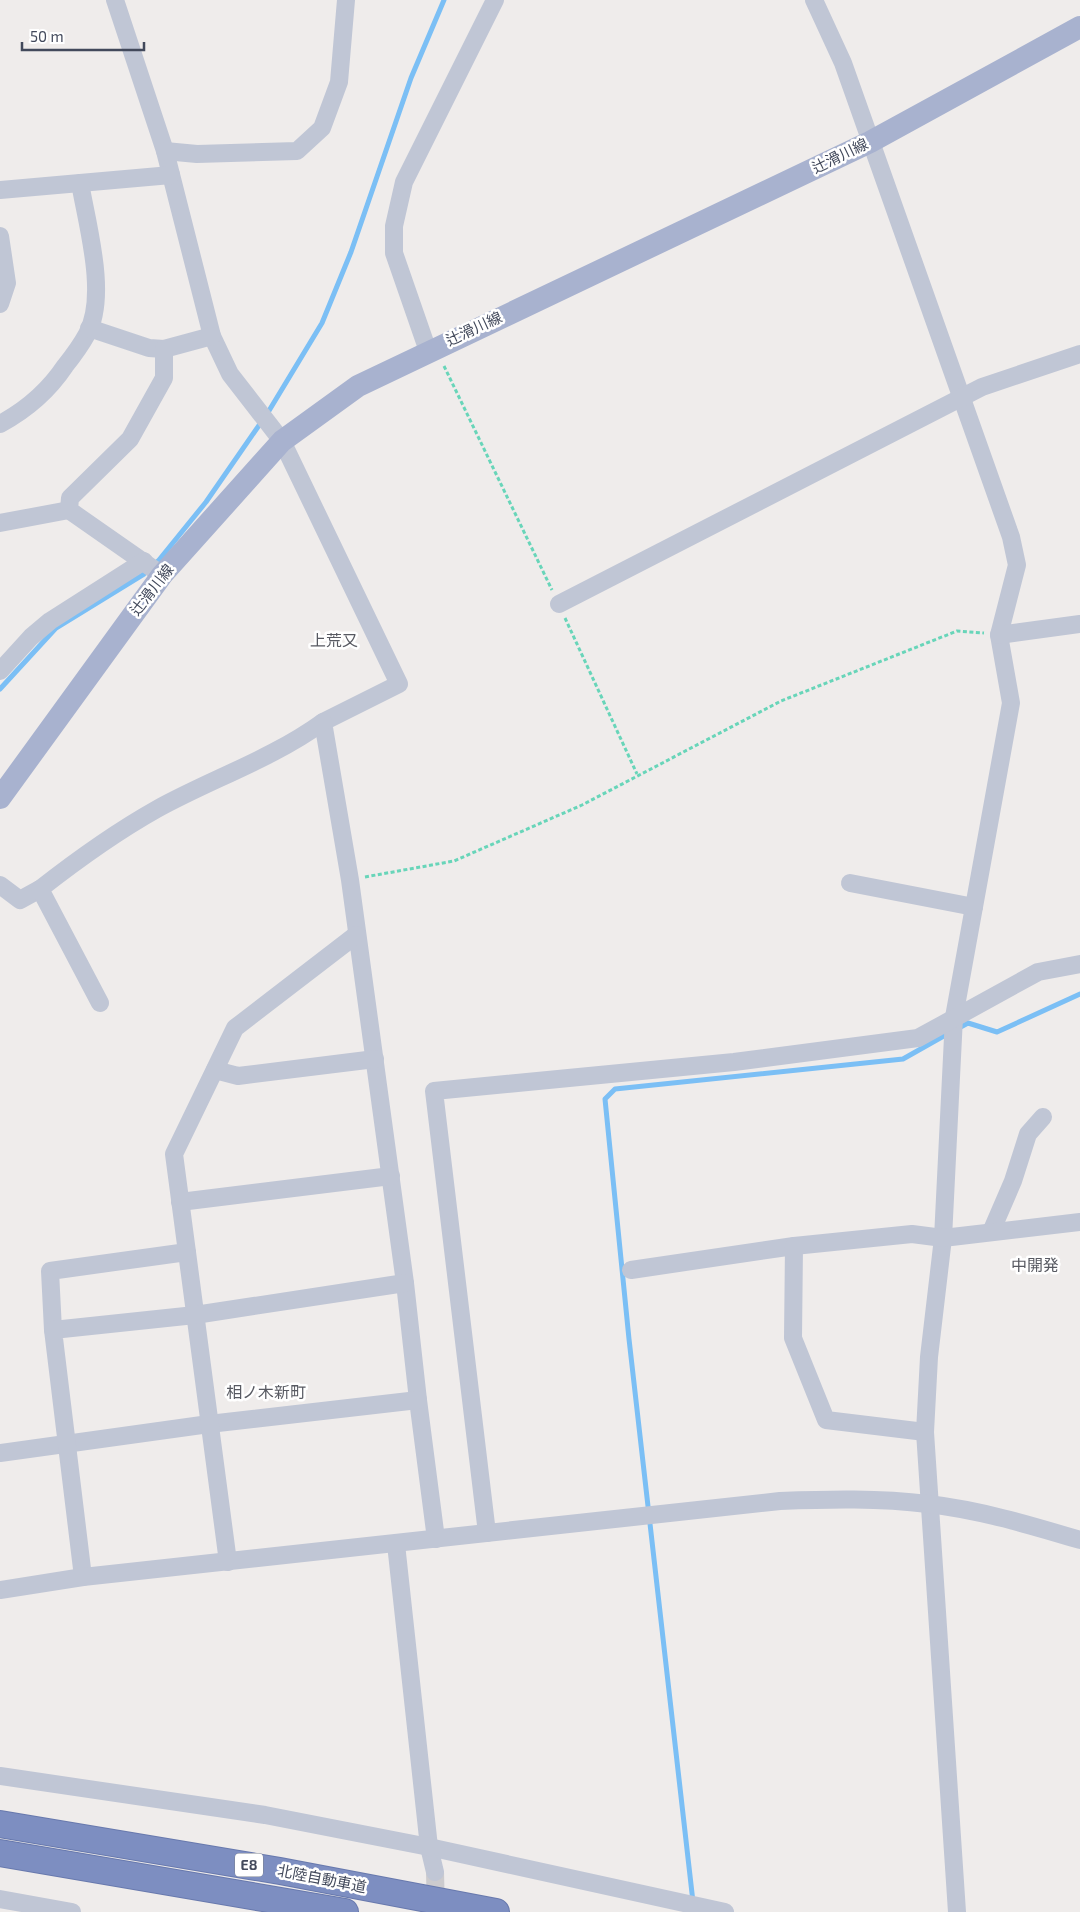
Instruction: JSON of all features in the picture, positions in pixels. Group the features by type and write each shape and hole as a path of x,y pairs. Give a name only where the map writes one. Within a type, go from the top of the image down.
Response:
{"highway":[{"name":"北陸自動車道","path":"0,1824 280,1871 496,1912"},
{"name":"北陸自動車道","path":"0,1853 345,1912"}],"main road":[{"name":"辻滑川線","path":"0,798 162,574 282,441 358,386 870,142 1080,27"}],"street":[{"path":"0,886 20,900 40,889 83,856 157,809 300,738 323,722 399,684 282,441 230,374 212,336 165,151 115,0"},
{"path":"165,151 206,154 297,151 322,128 339,82 346,0"},
{"path":"428,351 394,253 394,226 404,182 496,0"},
{"path":"814,0 843,63 1011,537 1017,565 1000,634 1012,703 954,1017 943,1238 929,1357 925,1432 957,1912"},
{"path":"0,190 171,175"},
{"path":"0,424 19,414 55,381 88,333 96,306 96,284 80,183"},
{"path":"0,236 6,283 0,304"},
{"path":"89,328 148,348 164,349 212,336"},
{"path":"69,510 70,498 130,439 164,378 164,349"},
{"path":"559,604 982,387 1080,354"},
{"path":"0,524 69,510 162,574"},
{"path":"0,671 31,637 50,621 144,562"},
{"path":"1000,634 1080,624"},
{"path":"323,722 350,880 356,935 375,1059 405,1283 436,1539"},
{"path":"850,883 974,907"},
{"path":"40,889 100,1004"},
{"path":"228,1562 174,1154 235,1028 356,935"},
{"path":"487,1533 434,1091 734,1062 918,1038 1038,972 1080,964"},
{"path":"215,1070 238,1076 375,1059"},
{"path":"992,1232 1013,1181 1028,1134 1043,1116"},
{"path":"180,1202 391,1176"},
{"path":"631,1270 794,1246 912,1234 943,1238 1080,1222"},
{"path":"794,1246 793,1338 826,1420 925,1432"},
{"path":"83,1577 53,1330 50,1271 187,1252"},
{"path":"53,1330 195,1315 405,1283"},
{"path":"0,1453 68,1442 209,1424 418,1400"},
{"path":"0,1590 83,1577 780,1501 848,1498 929,1504 1014,1520 1080,1540"},
{"path":"396,1544 429,1847 435,1872"},
{"path":"0,1776 265,1814 429,1847 725,1912"},
{"path":"0,1899 72,1912"}],"path":[{"path":"428,351 443,364 559,604 637,774"},
{"path":"350,880 454,861 582,805 637,774 781,701 957,631 1000,634"}],"waterway":[{"path":"267,414 322,323 351,252 411,78 444,0"},
{"path":"0,689 56,628 144,574 159,560 206,502 262,421"},
{"path":"957,1029 968,1023 997,1032 1080,994"},
{"path":"693,1902 629,1339 605,1099 615,1089 903,1059 949,1033"}],"tunnel":[{"path":"435,1872 436,1911"}],"district":[{"name":"上荒又","path":"334,640"},
{"name":"中開発","path":"1035,1265"},
{"name":"相ノ木新町","path":"266,1392"}]}
